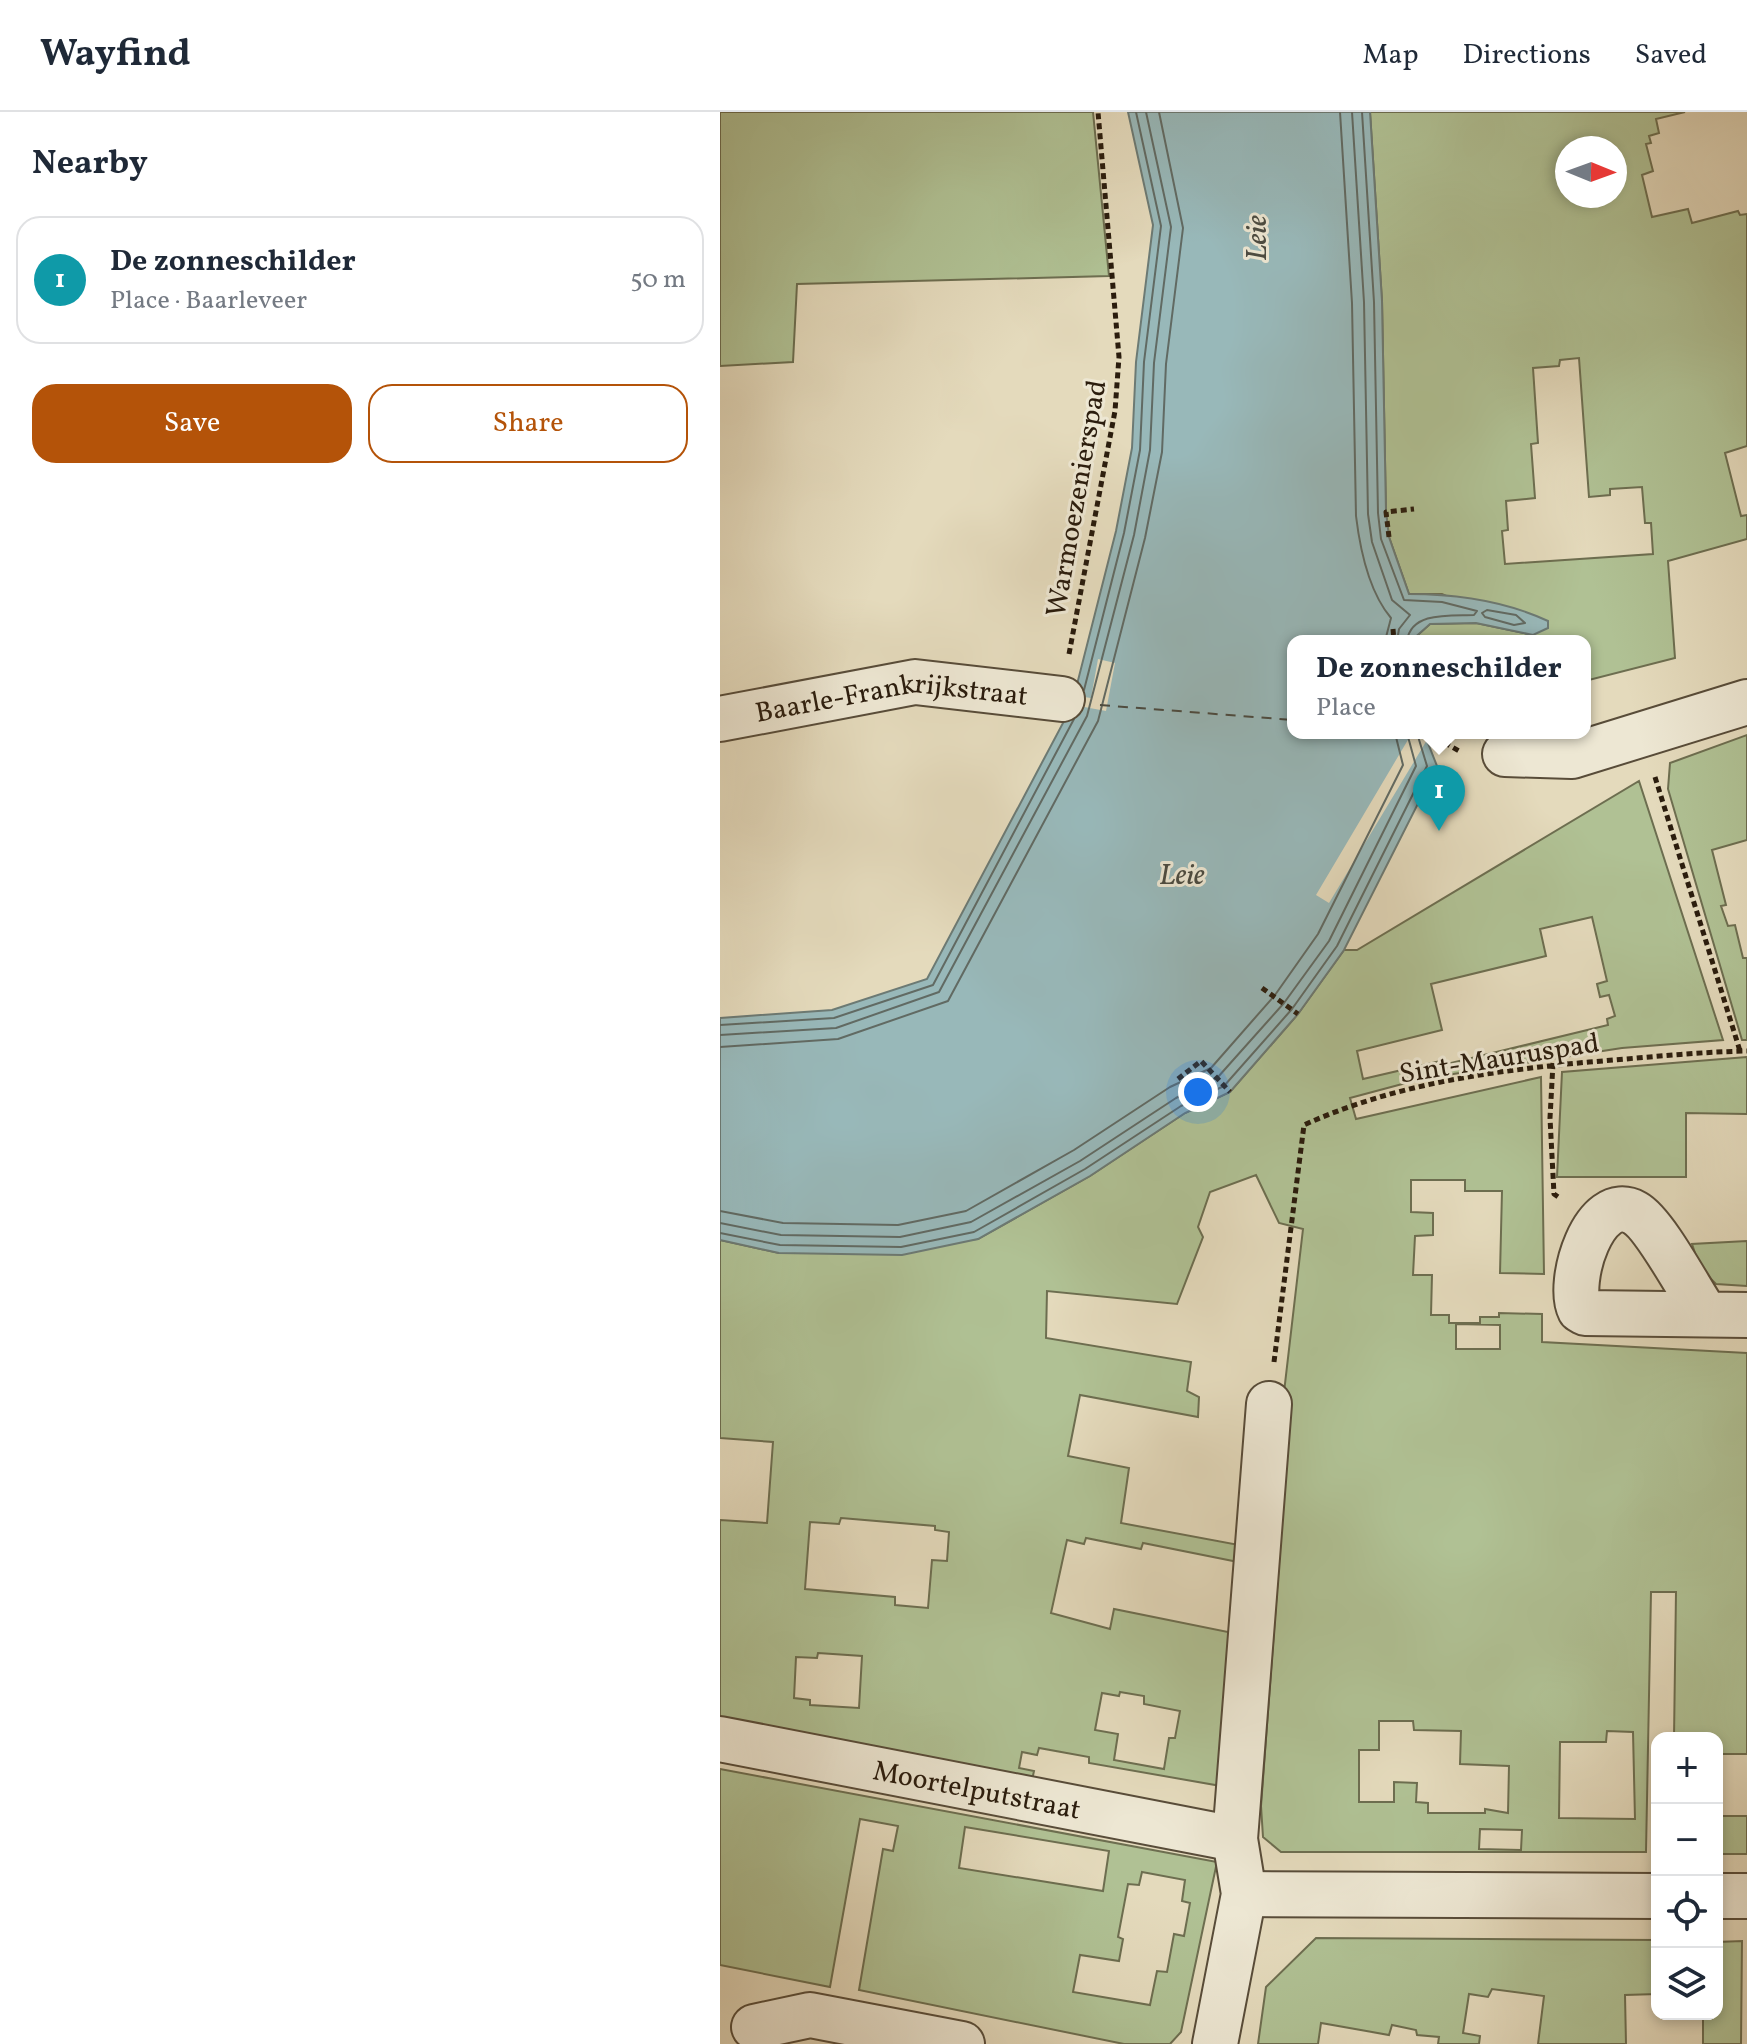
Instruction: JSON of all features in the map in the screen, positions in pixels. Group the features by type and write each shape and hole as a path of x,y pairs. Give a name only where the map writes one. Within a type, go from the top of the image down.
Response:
{"street":[{"name":"Baarle-Frankrijkstraat","path":"720,719 915,682 1062,699"},
{"path":"1505,754 1572,756 1643,737 1747,702"},
{"path":"1624,1209 1636,1213 1726,1314 1585,1313 1580,1310 1576,1303 1577,1275 1595,1226 1610,1211 1624,1209"},
{"path":"1215,2044 1244,1894 1235,1839 1269,1404"},
{"name":"Moortelputstraat","path":"720,1739 1235,1839"},
{"path":"1244,1894 1651,1896"},
{"path":"1723,1896 1747,1896"},
{"path":"754,2027 810,2015 962,2044"}],"path":[{"name":"Warmoezenierspad","path":"1062,699 1085,551 1115,411 1119,357 1098,112"},
{"path":"1389,537 1386,512 1414,509"},
{"path":"1393,629 1394,635"},
{"path":"1643,737 1744,1051"},
{"path":"1437,739 1463,754"},
{"path":"1262,988 1298,1014"},
{"name":"Sint-Mauruspad","path":"1269,1404 1304,1125 1380,1096 1468,1076 1553,1063 1744,1051"},
{"path":"1178,1079 1201,1061 1230,1092"},
{"path":"1553,1063 1550,1118 1554,1194 1595,1226"}],"green space":[{"path":"720,112 1093,112 1109,276 797,284 793,362 720,366"},
{"path":"1370,112 1685,112 1656,119 1659,133 1649,136 1651,143 1646,144 1653,171 1642,175 1652,217 1688,209 1692,223 1738,211 1740,215 1747,214 1747,446 1725,453 1741,516 1747,515 1747,539 1668,561 1675,658 1591,679 1591,635 1533,635 1442,594 1409,594 1389,537 1382,301","holes":["1579,358 1589,497 1610,495 1610,489 1642,487 1645,523 1651,523 1653,554 1505,564 1502,531 1508,530 1506,501 1535,498 1531,444 1538,443 1533,368 1559,366 1560,360"]},
{"path":"1476,623 1533,635 1418,635 1430,624"},
{"path":"1747,735 1747,840 1712,850 1726,905 1721,906 1728,926 1735,925 1743,958 1747,958 1747,1040 1742,1040 1668,789 1670,763"},
{"path":"1639,781 1723,1040 1622,1048 1421,1079 1350,1098 1356,1119 1541,1077 1544,1274 1500,1273 1502,1191 1465,1191 1465,1180 1411,1180 1411,1212 1433,1213 1433,1235 1415,1236 1413,1275 1432,1275 1431,1315 1449,1315 1449,1323 1480,1323 1480,1317 1499,1317 1499,1313 1542,1314 1542,1342 1747,1353 1747,1754 1723,1754 1723,1732 1674,1732 1676,1592 1651,1592 1646,1852 1281,1852 1263,1837 1261,1806 1289,1428 1283,1401 1303,1229 1279,1223 1256,1175 1210,1192 1198,1227 1203,1237 1177,1304 1047,1291 1046,1338 1191,1362 1187,1391 1199,1397 1198,1417 1080,1395 1068,1456 1129,1468 1121,1523 1239,1545 1238,1562 1143,1543 1141,1549 1086,1538 1084,1544 1067,1540 1051,1613 1110,1629 1114,1609 1233,1633 1221,1786 1089,1763 1089,1757 1039,1748 1037,1755 1022,1752 1019,1768 1034,1771 1032,1780 720,1720 720,1520 767,1523 773,1442 720,1438 720,1240 779,1253 978,1239 1090,1176 1185,1113 1230,1092 1298,1014 1344,950 1357,950","holes":["1592,917 1607,981 1597,984 1600,997 1609,995 1615,1016 1607,1019 1608,1025 1447,1064 1445,1060 1363,1079 1357,1051 1442,1030 1431,984 1546,956 1540,929","1456,1324 1500,1325 1500,1349 1456,1349","841,1518 935,1526 935,1530 949,1532 947,1561 932,1560 928,1608 895,1605 895,1597 805,1589 810,1522 839,1524","818,1653 862,1656 859,1708 810,1705 810,1700 794,1698 796,1657 817,1658","1120,1692 1144,1696 1144,1704 1180,1711 1175,1738 1169,1738 1164,1769 1114,1760 1118,1734 1095,1730 1102,1693 1119,1696","1379,1721 1413,1721 1414,1730 1461,1731 1460,1764 1509,1766 1508,1813 1485,1809 1485,1813 1428,1813 1428,1803 1416,1802 1417,1783 1394,1782 1394,1802 1359,1802 1359,1750 1379,1750","1607,1731 1633,1732 1635,1819 1559,1818 1560,1742 1606,1742","1480,1829 1522,1830 1521,1850 1479,1849"]},
{"path":"1747,1057 1747,1114 1686,1113 1686,1177 1557,1177 1562,1072"},
{"path":"1747,1241 1747,1286 1716,1284 1700,1268 1692,1244"},
{"path":"720,1769 1217,1862 1181,2032 1170,2044 1124,2044 859,1990 883,1849 893,1851 898,1826 860,1819 830,1987 720,1965","holes":["965,1827 1109,1851 1103,1891 959,1868","1142,1872 1185,1880 1182,1901 1190,1903 1184,1936 1174,1934 1167,1972 1157,1971 1150,2005 1073,1992 1080,1955 1119,1961 1123,1939 1118,1937 1128,1884 1139,1885"]},
{"path":"1723,1816 1747,1816 1747,1854 1723,1854"},
{"path":"1316,1938 1651,1940 1651,1994 1625,1995 1626,2044 1538,2044 1544,1996 1492,1989 1488,1997 1469,1994 1463,2033 1480,2036 1479,2044 1438,2044 1439,2037 1417,2035 1416,2030 1392,2025 1389,2035 1321,2023 1318,2044 1258,2044 1266,1987"},
{"path":"1742,1941 1741,2044 1703,2044 1703,2020 1723,2020 1723,1942"}],"water":[{"name":"Leie","path":"1128,112 1370,112 1382,301 1389,537 1409,594 1463,597 1498,604 1548,621 1548,628 1533,635 1476,623 1430,624 1418,635 1287,635 1287,739 1426,739 1437,766 1344,950 1298,1014 1230,1092 1185,1113 1090,1176 978,1239 902,1255 779,1253 720,1240 720,1018 832,1010 927,979 1071,708 1116,531 1132,448 1136,362 1153,225"}],"pier":[{"path":"1098,659 1115,663 1106,711 1068,704 1070,695 1091,698"},
{"path":"1408,739 1431,739 1432,742 1427,740 1329,903 1316,895"}],"ferry route":[{"path":"1100,705 1287,720"}],"place":[{"name":"De zonneschilder","path":"1439,831"}]}
